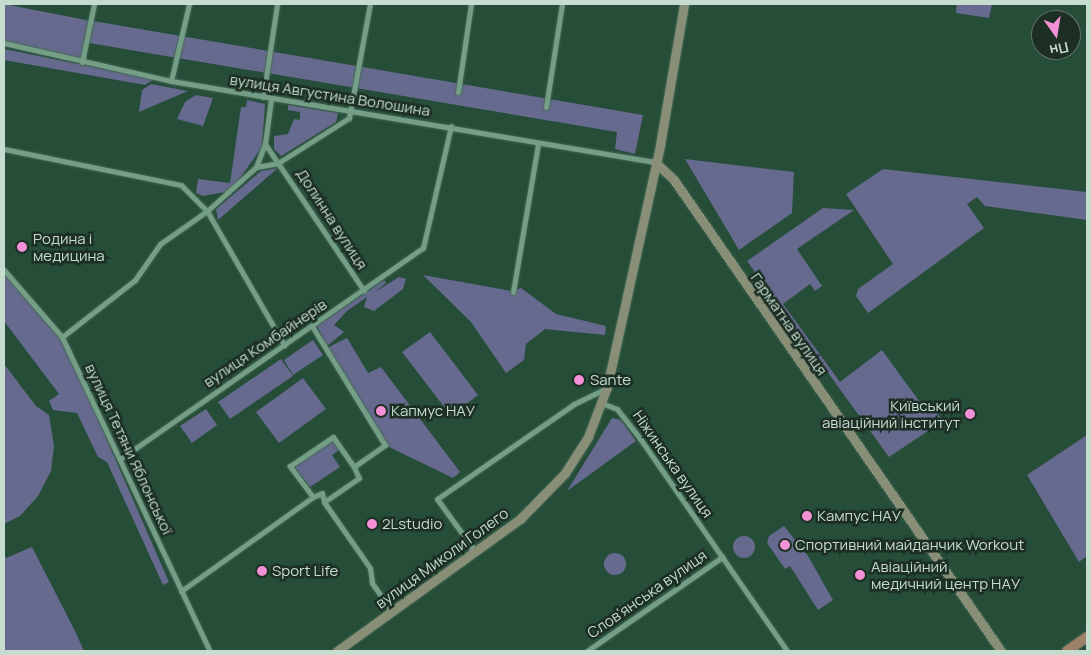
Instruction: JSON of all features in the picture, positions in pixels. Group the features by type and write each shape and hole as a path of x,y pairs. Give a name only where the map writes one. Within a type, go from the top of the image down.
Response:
{"main road":[{"path":"604,404 654,162 684,4"},
{"name":"Гарматна вулиця","path":"654,162 674,180 1001,651"},
{"name":"вулиця Миколи Голего","path":"337,651 470,558 553,487 588,437 604,404"},
{"path":"1067,651 1087,637"}],"street":[{"path":"82,62 94,4"},
{"path":"171,81 189,4"},
{"path":"263,97 277,4"},
{"path":"256,167 278,163 352,112 370,4"},
{"path":"458,92 471,4"},
{"path":"546,107 562,4"},
{"name":"вулиця Августина Волошина","path":"4,43 171,81 352,112 450,126 538,144 654,162"},
{"path":"62,337 135,280 160,244 207,211 256,167 265,144 271,98"},
{"name":"вулиця Комбайнерів","path":"120,459 364,291 423,248 450,126"},
{"name":"Долинна вулиця","path":"265,144 364,291"},
{"path":"513,292 538,144"},
{"path":"4,149 169,179 207,211 284,345"},
{"name":"вулиця Тетяни Яблонської","path":"4,270 62,337 210,651"},
{"path":"312,326 385,445 354,467"},
{"path":"470,558 472,547 437,499 574,404 608,388"},
{"name":"Ніжинська вулиця","path":"604,404 617,409 641,440 788,651"},
{"path":"313,497 290,466 332,437 354,467 359,478 324,502"},
{"path":"181,591 313,497 322,493 324,502 370,568 372,583 392,612"},
{"name":"Слов'янська вулиця","path":"587,651 722,557"}],"shaded area":[{"path":"4,4 91,21 82,62 4,43"},
{"path":"957,4 992,4 989,18 956,13"},
{"path":"93,21 643,115 635,154 615,149 617,132 89,43"},
{"path":"4,49 153,80 145,85 4,60"},
{"path":"151,84 188,91 139,112 142,90"},
{"path":"196,95 213,98 203,126 177,119 185,102"},
{"path":"247,100 265,104 262,147 231,191 203,196 196,193 198,179 230,183 241,107 246,107"},
{"path":"288,105 338,113 336,122 281,156 274,149 274,136 288,134 294,119 300,120 300,112 288,110"},
{"path":"685,159 794,172 792,213 739,250"},
{"path":"278,168 218,220 216,209 261,171"},
{"path":"883,169 1087,192 1087,220 985,206 977,197 967,204 984,228 868,313 856,296 858,289 893,264 846,194"},
{"path":"823,208 854,210 797,249 822,286 815,291 810,284 783,304 840,382 882,350 927,412 933,408 943,421 889,457 747,261"},
{"path":"4,269 62,337 169,582 163,585 107,462 98,457 77,413 53,410 49,401 59,394 4,321"},
{"path":"423,275 511,291 521,288 556,314 606,326 605,335 545,329 526,344 524,360 506,373 471,322"},
{"path":"399,277 406,279 403,289 374,311 364,307 367,297 347,311 334,325 344,332 327,346 317,326 384,280 386,283 375,292"},
{"path":"430,332 478,395 451,416 402,352"},
{"path":"347,338 368,373 381,367 460,472 453,478 385,445 327,348"},
{"path":"313,340 323,355 293,375 284,360"},
{"path":"281,359 293,376 230,419 218,402"},
{"path":"4,364 36,406 49,415 54,446 51,471 38,496 20,516 4,524"},
{"path":"303,378 326,409 279,443 256,412"},
{"path":"206,409 217,425 192,443 180,426"},
{"path":"612,418 621,420 636,441 567,491"},
{"path":"1087,435 1087,556 1079,562 1027,475"},
{"path":"332,440 339,450 332,455 340,467 310,487 294,467"},
{"path":"784,526 808,556 833,600 818,610 790,566 785,569 767,543 769,536"},
{"path":"744,536 752,539 755,547 752,555 744,558 736,555 733,547 736,539"},
{"path":"32,547 84,651 4,651 4,554 6,558"},
{"path":"615,553 623,556 626,564 623,572 615,575 607,572 604,564 607,556"}],"place":[{"name":"Родина і медицина","path":"22,247"},
{"name":"Sante","path":"579,380"},
{"name":"Капмус НАУ","path":"381,411"},
{"name":"Київський авіаційний інститут","path":"970,414"},
{"name":"Кампус НАУ","path":"807,516"},
{"name":"2Lstudio","path":"372,524"},
{"name":"Спортивний майданчик Workout","path":"785,545"},
{"name":"Sport Life","path":"262,571"},
{"name":"Авіаційний медичний центр НАУ","path":"860,575"}]}
